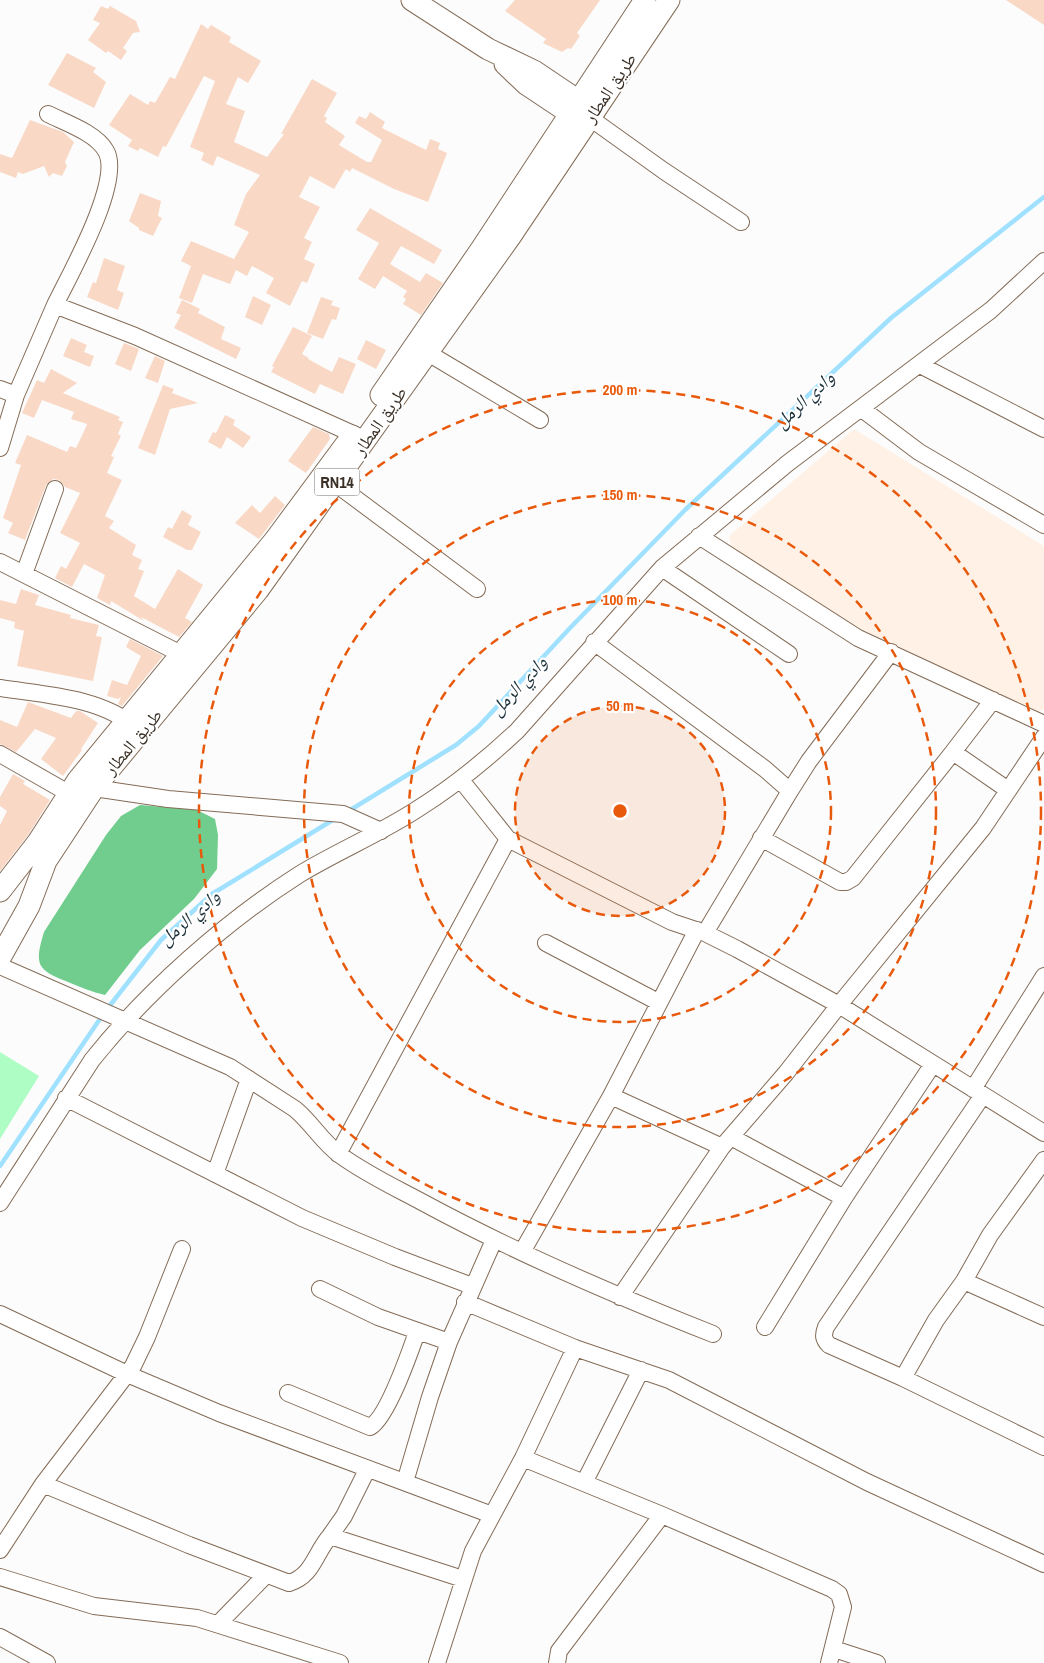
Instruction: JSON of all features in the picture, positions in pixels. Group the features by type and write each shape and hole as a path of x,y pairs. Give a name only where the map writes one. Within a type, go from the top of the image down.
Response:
{"main road":[{"path":"412,0 488,48 584,114"},
{"name":"طريق المطار","path":"189,660 258,590 336,484 360,437 555,135 584,114 598,71 645,0"},
{"name":"طريق المطار","path":"2,888 81,787 189,660 275,540 428,353 584,114 669,0"},
{"path":"530,77 568,80 589,77 598,71"},
{"path":"530,77 549,110 555,135"},
{"name":"طريق المطار","path":"0,958 29,906 46,861 81,787"},
{"path":"2,888 15,892 29,906"}],"street":[{"path":"0,448 16,395 106,194 110,166 107,152 99,141 48,114"},
{"path":"584,114 664,171 741,222"},
{"path":"0,1203 92,1060 125,1022 197,952 250,909 301,874 416,810 461,780 491,756 517,731 594,642 662,568 788,464 991,310 1044,261"},
{"path":"55,305 135,336 360,437"},
{"path":"428,353 540,420"},
{"path":"920,364 1044,429"},
{"path":"0,389 16,395"},
{"path":"862,409 919,452 1044,525"},
{"path":"336,484 477,589"},
{"path":"24,574 55,489"},
{"path":"699,536 858,638 1044,724"},
{"path":"0,562 189,660"},
{"path":"662,568 789,654"},
{"path":"594,642 765,769 790,791"},
{"path":"522,1252 611,1096 658,1002 701,932 809,761 891,652"},
{"path":"0,688 88,704 134,726"},
{"path":"761,838 840,882 846,882 853,878 993,700"},
{"path":"620,1297 727,1142 786,1073 838,1005 983,828 1044,737"},
{"path":"953,752 1008,790"},
{"path":"0,754 81,787 168,799 343,814 381,831"},
{"path":"461,780 508,840 672,922 701,932 838,1005 1044,1133"},
{"path":"338,1154 508,840"},
{"path":"546,943 658,1002"},
{"path":"0,966 125,1022 177,1042 230,1067 304,1116 322,1140 362,1171 494,1240 620,1297 713,1334"},
{"path":"1044,976 978,1092 824,1333 825,1340 829,1345 903,1378 1044,1447"},
{"path":"765,1327 844,1198 933,1064"},
{"path":"215,1174 249,1079"},
{"path":"611,1096 727,1142 844,1198"},
{"path":"66,1098 302,1218 395,1257 472,1286"},
{"path":"903,1378 936,1320 964,1281 990,1235 1044,1160"},
{"path":"405,1482 430,1397 449,1342 472,1286 494,1240"},
{"path":"0,1550 43,1484 127,1374 140,1354 182,1249"},
{"path":"964,1281 1044,1317"},
{"path":"320,1288 369,1313 417,1332 449,1342"},
{"path":"465,1302 575,1348 676,1384 900,1498 1044,1564"},
{"path":"0,1314 127,1374 219,1413 492,1516"},
{"path":"288,1393 370,1427 380,1417 402,1373 417,1332"},
{"path":"437,1663 473,1550 523,1458 575,1348"},
{"path":"584,1484 641,1370"},
{"path":"523,1458 662,1515 832,1589 839,1594 844,1607 831,1656 877,1663"},
{"path":"43,1484 266,1576 290,1583 300,1580 312,1567 344,1516 367,1470"},
{"path":"557,1663 559,1651 662,1515"},
{"path":"330,1536 463,1579"},
{"path":"218,1624 266,1576"},
{"path":"0,1577 94,1606 197,1618 340,1663"},
{"path":"0,1637 39,1661"}],"shaded area":[{"path":"854,429 1044,546 1044,709 1038,712 861,634 733,553 729,536"}],"green space":[{"path":"140,805 197,810 215,819 218,835 217,869 194,899 140,950 105,995 82,988 50,974 41,965 39,952 44,932 106,835 121,816"},
{"path":"0,1052 39,1076 0,1139"}],"building":[{"path":"515,0 600,0 577,33 580,36 571,49 568,48 562,52 543,43 546,39 505,11"},
{"path":"1006,0 1044,0 1044,25"},
{"path":"101,6 108,9 110,6 136,21 140,32 133,33 123,48 127,51 121,60 108,51 106,53 88,40 100,23 93,20"},
{"path":"201,24 208,29 211,25 231,37 229,42 261,61 248,83 238,77 226,104 245,111 234,142 267,157 284,134 281,134 312,79 337,93 324,116 327,118 325,122 345,136 339,145 367,162 371,162 382,140 355,123 359,116 366,119 370,112 385,122 382,128 426,150 430,139 440,143 438,149 447,153 428,202 394,189 352,168 350,172 346,169 334,189 310,176 299,197 320,207 304,238 312,242 304,259 315,264 307,283 302,281 290,306 266,293 274,278 252,266 247,276 236,270 230,284 203,274 192,303 179,298 191,266 181,261 191,241 234,259 249,232 234,225 246,194 260,175 217,156 213,166 201,160 204,153 190,147 215,81 204,76 166,147 163,146 158,157 140,148 138,151 128,146 132,140 109,125 130,94 148,105 150,101 155,103 170,77 175,79"},
{"path":"67,53 96,68 93,72 106,82 94,108 48,85"},
{"path":"30,120 63,132 74,142 65,162 67,166 62,176 53,173 49,177 44,166 23,174 18,172 16,178 0,172 0,154 12,158"},
{"path":"140,193 161,201 158,216 162,218 153,236 139,230 129,221"},
{"path":"370,208 442,250 434,264 401,246 390,264 420,282 426,273 443,283 421,315 403,304 406,299 403,297 407,291 383,276 375,289 358,279 379,243 356,230"},
{"path":"104,258 125,266 117,290 124,293 118,310 87,297 93,282 96,283"},
{"path":"253,296 271,305 262,325 245,317"},
{"path":"321,297 333,301 331,305 340,308 336,320 332,319 323,339 307,333"},
{"path":"182,300 200,309 198,313 225,327 221,339 241,348 236,359 174,328 181,315 176,313"},
{"path":"293,327 312,336 302,354 308,359 332,372 339,357 356,364 343,394 320,384 315,394 271,372 274,367 272,366"},
{"path":"71,338 87,345 84,352 94,356 90,367 63,356"},
{"path":"366,340 386,350 376,369 357,359"},
{"path":"124,343 139,349 131,371 115,364"},
{"path":"155,356 165,361 158,383 145,378"},
{"path":"51,369 77,383 63,393 120,417 118,420 123,422 118,434 121,436 111,456 114,457 107,473 122,480 105,516 114,521 109,528 136,545 132,555 142,560 138,569 144,571 134,596 155,609 178,569 203,585 185,618 192,622 179,637 141,617 144,621 111,601 110,605 97,598 105,575 84,564 72,587 55,578 61,566 66,569 80,543 60,533 80,493 65,487 59,480 53,479 46,485 25,540 8,533 13,523 3,518 21,465 15,463 27,435 67,452 70,446 76,448 87,424 71,419 74,412 42,400 34,418 22,413 37,380 44,383"},
{"path":"163,385 174,389 172,393 198,403 170,409 155,455 138,448"},
{"path":"225,415 235,420 233,425 251,437 243,448 227,437 221,449 208,442 213,432 216,433"},
{"path":"313,427 329,434 330,439 306,473 288,461"},
{"path":"275,496 285,505 259,539 235,523 252,505 260,513"},
{"path":"182,510 192,516 188,525 201,532 192,550 187,550 163,537 168,527 172,529"},
{"path":"21,589 39,595 35,605 71,615 70,618 99,625 96,636 102,637 93,681 17,666 24,631 14,628 15,622 0,618 0,600 16,604"},
{"path":"130,639 163,656 122,706 118,704 121,697 118,699 107,696 112,680 127,685 141,656 126,647"},
{"path":"28,702 71,718 76,711 80,711 98,723 82,750 63,776 41,759 56,738 35,729 16,752 0,744 0,720 17,727"},
{"path":"13,774 25,781 23,784 50,800 28,835 0,871 0,825 7,811 0,806 0,797"}],"waterway":[{"name":"وادي الرمل","path":"347,812 456,745 479,726 570,628 685,510 891,318 1044,197"},
{"name":"وادي الرمل","path":"0,1166 104,1013 161,940 212,894 336,818"}]}
